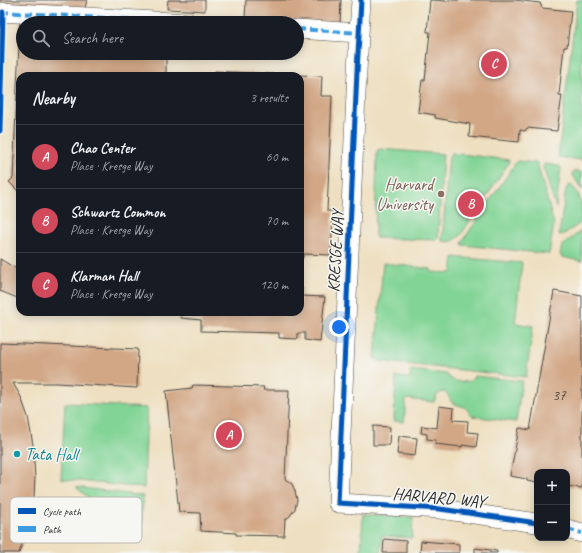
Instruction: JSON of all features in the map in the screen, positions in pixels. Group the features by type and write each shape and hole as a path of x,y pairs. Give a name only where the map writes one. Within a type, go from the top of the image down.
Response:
{"street":[{"name":"KRESGE WAY","path":"338,503 361,0"},
{"path":"0,12 69,16"},
{"path":"304,29 359,33"},
{"name":"HARVARD WAY","path":"338,503 440,509 534,523"},
{"path":"570,531 582,533"}],"green space":[{"path":"577,0 582,0 582,160 558,157"},
{"path":"380,149 443,154 438,238 436,240 376,238 377,153"},
{"path":"452,153 509,160 508,164 460,236 448,242 442,241 449,156"},
{"path":"517,161 537,163 554,224 549,254 463,245 462,242"},
{"path":"544,164 560,166 561,168 556,208 543,167"},
{"path":"577,171 582,173 582,190 573,175 573,172"},
{"path":"570,185 579,196 582,222 560,235 566,189"},
{"path":"582,230 582,261 562,257 560,255 562,246"},
{"path":"454,257 522,263 515,323 533,326 526,377 396,363 375,359 383,263 431,269 431,272 452,273"},
{"path":"411,370 446,374 451,379 460,382 471,381 474,376 522,381 516,422 472,416 465,407 452,403 447,393 442,392 437,395 434,402 406,399 404,422 394,421 396,377 410,378"},
{"path":"65,403 147,408 144,488 61,479"},
{"path":"76,487 143,496 142,520 142,497 88,497"},
{"path":"363,514 413,517 412,538 382,536 381,553 361,553"}],"building":[{"path":"0,0 87,0 85,8 0,3"},
{"path":"168,0 205,0 205,11 167,9"},
{"path":"246,0 341,0 340,23 304,21 304,16 245,16"},
{"path":"430,0 515,0 540,3 542,8 571,11 567,47 564,47 559,95 562,95 557,131 527,128 525,131 520,130 519,142 469,137 470,124 435,118 435,115 418,112 422,80 425,80 430,32 427,32"},
{"path":"18,60 166,60 166,72 18,72"},
{"path":"304,75 322,76 321,96 332,96 327,211 333,211 331,255 304,254"},
{"path":"16,111 16,189 9,182 13,178"},
{"path":"0,259 16,269 16,297 0,291"},
{"path":"554,291 582,296 582,488 570,486 570,469 534,469 534,482 527,481 527,479 510,476 519,428 530,430"},
{"path":"304,296 325,297 320,342 305,340 305,333 298,333 298,339 279,338 279,333 201,331 201,320 181,318 181,316 304,316"},
{"name":"Tata Hall","path":"0,343 138,349 137,388 57,383 13,383 21,397 28,417 33,445 35,478 34,497 10,497 10,543 22,543 19,553 0,553"},
{"path":"193,385 264,387 263,390 289,390 285,479 292,484 297,500 295,509 285,520 284,536 236,535 236,533 201,531 200,513 179,512 166,391 192,388"},
{"path":"439,406 454,408 453,420 468,421 467,432 478,433 476,447 435,444 436,440 427,439 427,434 421,433 422,426 437,428"},
{"path":"373,426 390,427 389,445 373,445"},
{"path":"399,436 417,438 415,456 397,454"},
{"path":"384,539 406,541 406,553 383,553"},
{"path":"421,541 459,544 459,553 420,553"},
{"path":"475,548 497,551 497,553 475,553"}],"marked path":[{"path":"1,12 69,16"},
{"path":"304,29 359,33"},
{"path":"570,530 582,533"}],"cycle path":[{"path":"361,0 338,503 440,509 534,523"},
{"path":"0,131 3,12"}],"place":[{"name":"Klarman Hall","path":"494,64"},
{"name":"Harvard University","path":"441,194"},
{"name":"Schwartz Common","path":"471,204"},
{"name":"Chao Center","path":"229,435"},
{"name":"Tata Hall","path":"17,454"}]}
